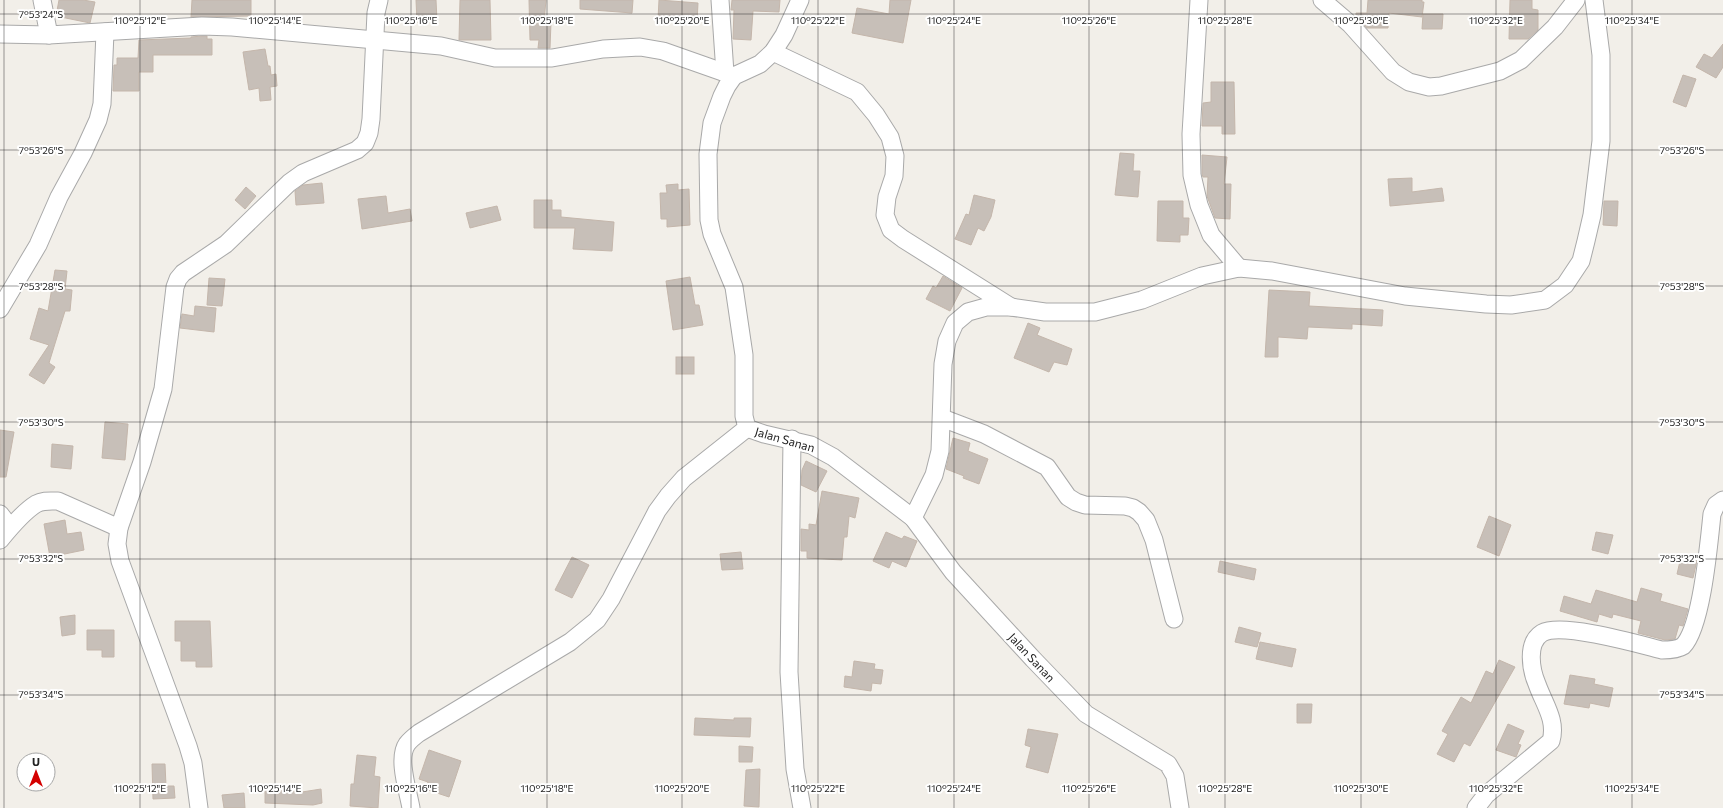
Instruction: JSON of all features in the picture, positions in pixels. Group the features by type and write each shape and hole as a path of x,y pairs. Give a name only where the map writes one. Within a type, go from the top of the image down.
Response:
{"street":[{"path":"42,0 48,35"},
{"path":"199,808 193,762 188,746 120,561 117,544 119,528 142,462 159,406 163,389 175,287 178,279 183,273 226,244 289,183 304,173 357,150 365,143 369,133 371,119 376,40 376,13 380,0"},
{"path":"720,0 729,75"},
{"path":"0,34 48,35 202,26 232,27 441,46 495,58 522,59 552,58 603,49 640,47 663,51 729,75 760,64 773,52 784,35 800,0"},
{"path":"1199,0 1192,127 1192,175 1199,205 1211,235 1239,268"},
{"path":"1322,0 1350,24 1393,72 1409,82 1429,87 1441,86 1500,71 1521,60 1555,28 1576,0"},
{"path":"913,518 934,475 940,452 943,364 950,330 955,323 968,312 986,307 1011,307 1045,312 1095,312 1142,300 1202,276 1239,268 1272,271 1405,296 1486,304 1511,305 1545,300 1565,285 1580,261 1586,241 1592,215 1601,141 1601,55 1594,0"},
{"path":"0,309 38,245 58,198 83,153 98,120 102,104 105,32"},
{"path":"773,52 857,92 876,115 890,137 895,156 894,176 887,198 885,215 891,230 1011,307"},
{"name":"Jalan Sanan","path":"729,75 712,123 708,154 709,220 712,234 734,287 744,355 744,416 747,428 764,434 811,445 833,457 913,518 953,572 1086,714 1168,764 1175,776 1180,808"},
{"path":"942,418 984,434 1047,467 1068,496 1076,502 1085,505 1125,506 1133,508 1139,512 1146,520 1154,540 1174,619"},
{"path":"411,808 403,765 403,753 407,744 418,733 570,642 597,620 611,599 657,511 668,496 684,478 747,428"},
{"path":"792,440 789,672 795,769 802,808"},
{"path":"3,527 36,504 47,500 58,501 119,528"},
{"path":"1476,808 1486,795 1551,742 1553,725 1550,712 1536,683 1532,664 1531,651 1535,641 1542,633 1558,630 1576,631 1662,650 1672,650 1681,647 1688,640 1694,627 1703,585 1712,514 1716,505 1723,500"}],"building":[{"path":"59,0 83,0 95,2 90,23 56,16"},
{"path":"192,0 251,0 251,16 191,17"},
{"path":"416,0 436,0 437,21 417,22"},
{"path":"460,0 490,0 491,40 459,40"},
{"path":"529,0 546,0 544,22 551,22 550,48 538,48 539,40 530,40"},
{"path":"580,0 633,0 632,13 580,9"},
{"path":"659,0 698,3 697,22 658,20"},
{"path":"732,0 780,0 779,12 753,11 751,40 733,39 734,10 731,10"},
{"path":"890,0 911,0 903,43 852,33 857,8 889,14"},
{"path":"1368,0 1422,0 1422,2 1424,2 1422,17 1389,13 1388,28 1367,28 1356,16 1356,13 1367,13"},
{"path":"1510,0 1532,0 1532,9 1538,10 1538,30 1528,39 1509,39"},
{"path":"1423,14 1443,14 1442,29 1422,29"},
{"path":"207,36 207,39 212,39 212,55 153,55 153,72 139,72 139,91 113,91 114,65 117,65 117,58 138,58 139,40 191,38"},
{"path":"1723,44 1723,67 1716,78 1696,67 1704,54 1712,58"},
{"path":"265,49 271,75 276,74 277,86 270,87 271,100 260,101 259,88 249,90 243,52"},
{"path":"1683,75 1696,79 1686,107 1673,102"},
{"path":"1211,82 1234,82 1235,134 1222,134 1222,126 1202,126 1203,103 1211,102"},
{"path":"1120,153 1134,154 1133,171 1140,171 1138,197 1115,195"},
{"path":"1202,155 1227,157 1224,184 1231,184 1230,219 1215,218 1207,196 1208,177 1203,177 1202,174"},
{"path":"1412,178 1412,192 1442,188 1444,201 1390,206 1388,179"},
{"path":"322,183 324,203 296,205 295,191 303,185"},
{"path":"678,184 678,190 689,189 690,225 667,227 667,219 661,219 660,193 667,193 666,185"},
{"path":"246,187 256,196 245,209 235,200"},
{"path":"974,195 995,200 991,217 984,231 978,228 971,245 955,239 966,214 969,215"},
{"path":"386,196 388,213 410,209 412,221 362,229 358,199"},
{"path":"534,200 552,200 552,210 561,210 561,217 614,222 612,251 573,249 575,228 534,228"},
{"path":"1158,201 1183,201 1183,218 1189,218 1188,235 1180,235 1180,242 1157,241"},
{"path":"1604,201 1618,201 1617,226 1603,225"},
{"path":"497,206 501,220 470,228 466,213"},
{"path":"55,270 67,271 65,289 72,290 70,311 65,311 49,363 55,367 44,384 29,375 49,345 30,339 39,308 48,311"},
{"path":"943,276 962,288 950,311 926,299 933,286 936,288"},
{"path":"690,277 695,305 699,305 703,325 673,330 666,281"},
{"path":"209,278 225,279 222,306 207,305"},
{"path":"1269,290 1310,292 1309,306 1383,310 1382,326 1352,324 1352,329 1308,327 1307,339 1278,337 1278,357 1265,357"},
{"path":"195,306 216,308 214,332 180,328 182,314 194,316"},
{"path":"1028,323 1040,328 1037,335 1072,349 1067,365 1054,362 1049,372 1014,358"},
{"path":"676,357 694,357 694,374 676,374"},
{"path":"105,422 128,424 125,460 102,458"},
{"path":"0,430 14,432 6,477 0,477"},
{"path":"953,438 970,443 968,451 988,459 979,484 946,469"},
{"path":"52,444 73,446 71,469 51,467"},
{"path":"806,461 827,471 816,492 801,485 802,470"},
{"path":"822,491 859,498 855,518 849,516 847,537 844,537 842,560 807,558 807,551 801,551 801,529 809,530 809,524 816,525"},
{"path":"1489,516 1511,525 1499,556 1477,547"},
{"path":"65,520 67,534 81,532 84,550 50,557 44,524"},
{"path":"886,532 902,539 904,536 917,541 906,567 892,561 889,568 873,561"},
{"path":"1596,532 1613,535 1608,554 1592,550"},
{"path":"741,552 743,569 722,570 720,554"},
{"path":"572,557 589,565 572,598 555,590"},
{"path":"1681,557 1697,560 1693,578 1677,574"},
{"path":"1220,561 1256,569 1254,580 1218,572"},
{"path":"1641,588 1662,594 1660,601 1688,609 1683,626 1679,625 1675,639 1665,640 1638,633 1641,621 1613,614 1612,618 1599,614 1597,622 1560,611 1564,596 1591,604 1596,590 1637,602"},
{"path":"75,615 75,634 62,636 60,617"},
{"path":"175,621 210,621 212,667 196,667 196,661 181,661 181,641 175,641"},
{"path":"1239,627 1261,633 1257,647 1235,642"},
{"path":"87,630 114,630 114,657 102,657 102,650 87,650"},
{"path":"1260,642 1296,649 1292,667 1256,659"},
{"path":"1499,660 1515,667 1470,746 1464,743 1454,762 1437,754 1448,734 1442,731 1461,697 1471,703 1486,671 1493,674"},
{"path":"854,661 875,664 874,669 883,670 881,684 872,683 871,691 844,687 845,676 852,677"},
{"path":"1570,675 1595,679 1594,684 1613,688 1609,707 1590,703 1589,708 1564,704"},
{"path":"1297,704 1312,704 1311,723 1297,723"},
{"path":"695,718 734,720 734,718 751,718 750,737 694,735"},
{"path":"1508,724 1524,731 1518,744 1521,745 1516,757 1496,750"},
{"path":"1028,729 1058,734 1048,773 1026,767 1031,747 1025,745"},
{"path":"739,746 753,747 752,762 739,762"},
{"path":"429,750 461,761 449,797 425,789 428,782 419,779"},
{"path":"357,755 376,757 374,776 380,777 378,808 350,806 351,784 354,784"},
{"path":"152,764 165,764 166,786 174,786 175,798 153,799"},
{"path":"760,769 759,807 744,806 746,770"},
{"path":"321,789 322,803 313,805 265,803 265,790 302,792"},
{"path":"244,793 245,808 224,808 222,795"}]}
